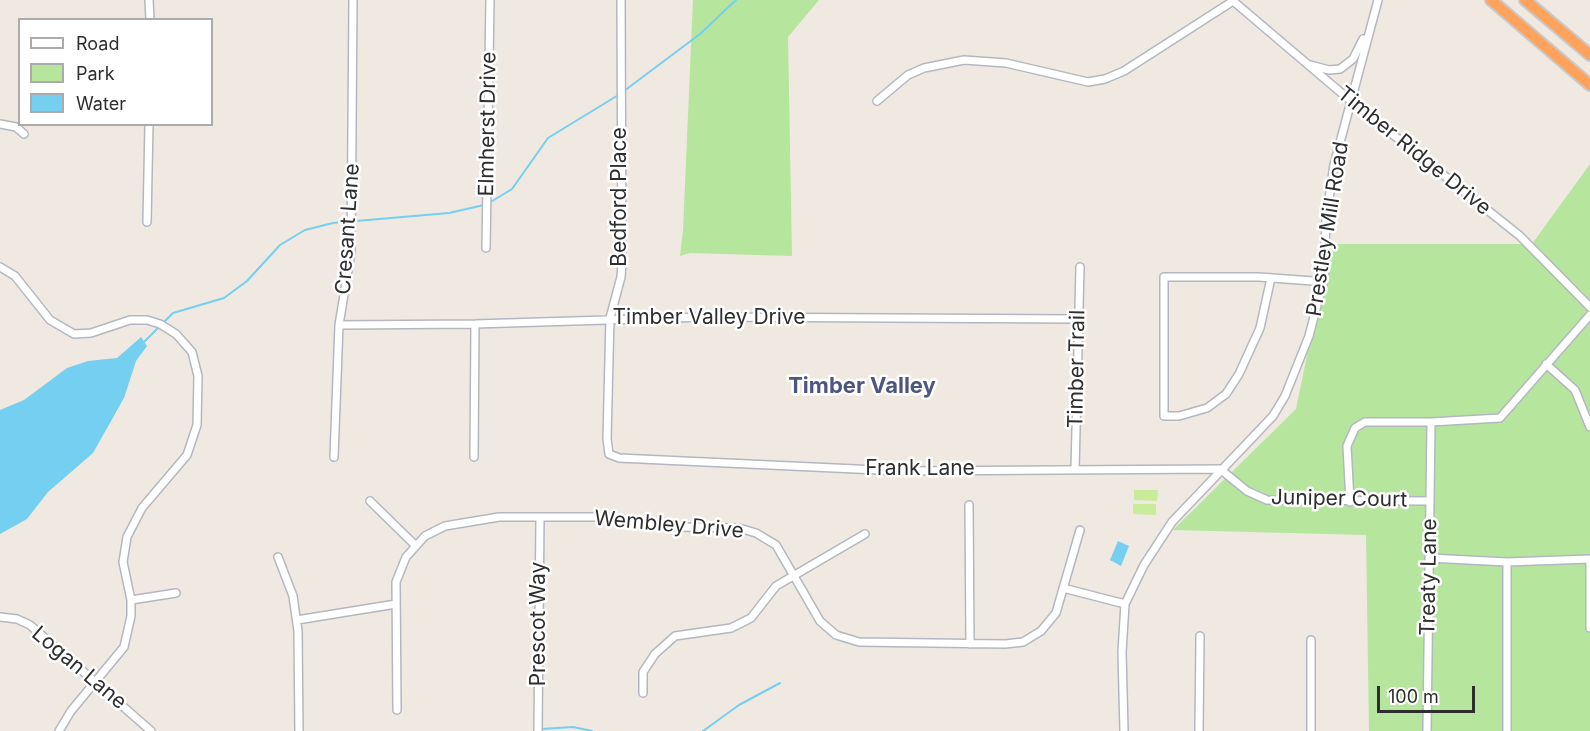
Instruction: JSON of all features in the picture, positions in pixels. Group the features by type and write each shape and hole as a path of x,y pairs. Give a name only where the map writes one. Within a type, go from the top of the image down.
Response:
{"highway":[{"path":"1491,0 1590,85"},
{"path":"1525,0 1590,55"}],"street":[{"path":"149,0 150,18"},
{"name":"Cresant Lane","path":"334,458 339,325 351,252 353,0"},
{"name":"Elmherst Drive","path":"486,248 490,0"},
{"name":"Bedford Place","path":"619,458 609,454 607,439 610,318 621,277 621,0"},
{"path":"876,101 908,75 924,68 964,60 1006,63 1088,82 1105,79 1124,72 1233,0"},
{"name":"Timber Ridge Drive","path":"1233,0 1352,102 1520,236 1590,308"},
{"name":"Prestley Mill Road","path":"1124,731 1122,652 1125,604 1144,565 1172,522 1220,469 1261,430 1285,396 1309,336 1323,284 1326,219 1334,165 1352,102 1368,29 1378,0"},
{"name":"Prestley Mill Road","path":"1308,64 1329,70 1340,69 1353,59 1368,29"},
{"path":"0,124 16,127 24,134"},
{"path":"147,222 149,126"},
{"path":"0,267 15,276 50,320 74,334 91,333 130,320 147,320 160,324 176,334 192,352 198,376 197,425 188,455 133,522 123,562 131,600 129,632 124,647 71,711 59,731"},
{"name":"Timber Trail","path":"1075,470 1080,267"},
{"path":"1271,278 1260,328 1239,374 1226,394 1207,408 1179,416 1164,416 1164,277 1271,278 1323,284"},
{"path":"1350,502 1347,446 1355,428 1365,422 1431,422 1500,418 1590,315"},
{"name":"Timber Valley Drive","path":"339,325 475,324 610,318 1078,319"},
{"path":"474,458 475,324"},
{"path":"1546,364 1575,390 1590,427"},
{"name":"Treaty Lane","path":"1427,731 1431,422"},
{"name":"Frank Lane","path":"619,458 899,471 1220,469"},
{"name":"Juniper Court","path":"1220,469 1247,491 1267,500 1430,501"},
{"path":"370,501 416,546"},
{"path":"969,506 970,644"},
{"name":"Wembley Drive","path":"397,710 396,582 406,557 425,536 445,526 499,517 605,517 678,527 739,528 756,533 776,545 820,621 836,635 859,642 970,644 1023,642 1041,631 1056,613 1080,530"},
{"name":"Prescot Way","path":"538,731 540,517"},
{"path":"643,693 643,672 655,654 675,636 731,628 751,618 776,586 865,534"},
{"path":"278,557 293,596 297,620 299,731"},
{"path":"1430,558 1507,562 1590,560 1590,628"},
{"path":"1507,562 1507,731"},
{"path":"1063,588 1125,604"},
{"path":"131,600 176,593"},
{"path":"297,620 396,604"},
{"name":"Logan Lane","path":"0,617 17,619 30,626 97,681 151,731"},
{"path":"1199,731 1200,636"},
{"path":"1311,639 1311,731"}],"green space":[{"path":"693,0 819,0 788,37 792,256 690,253 680,256"},
{"path":"1590,164 1590,731 1369,731 1366,535 1173,530 1296,409 1330,244 1532,244"},
{"path":"1134,490 1158,490 1157,501 1134,500"},
{"path":"1133,504 1156,504 1156,515 1133,514"}],"water":[{"path":"141,337 147,346 136,361 124,398 93,453 48,492 27,519 0,534 0,410 24,400 67,368 88,361 117,358"},
{"path":"1118,541 1129,546 1121,566 1110,560"}],"waterway":[{"path":"624,91 700,34 736,0"},
{"path":"489,203 512,189 548,138 620,94"},
{"path":"144,342 173,313 224,298 247,281 280,245 305,230 333,223 449,213 484,205"},
{"path":"703,731 739,705 780,683"},
{"path":"541,729 573,727 592,731"}],"district":[{"name":"Timber Valley","path":"862,386"}]}
